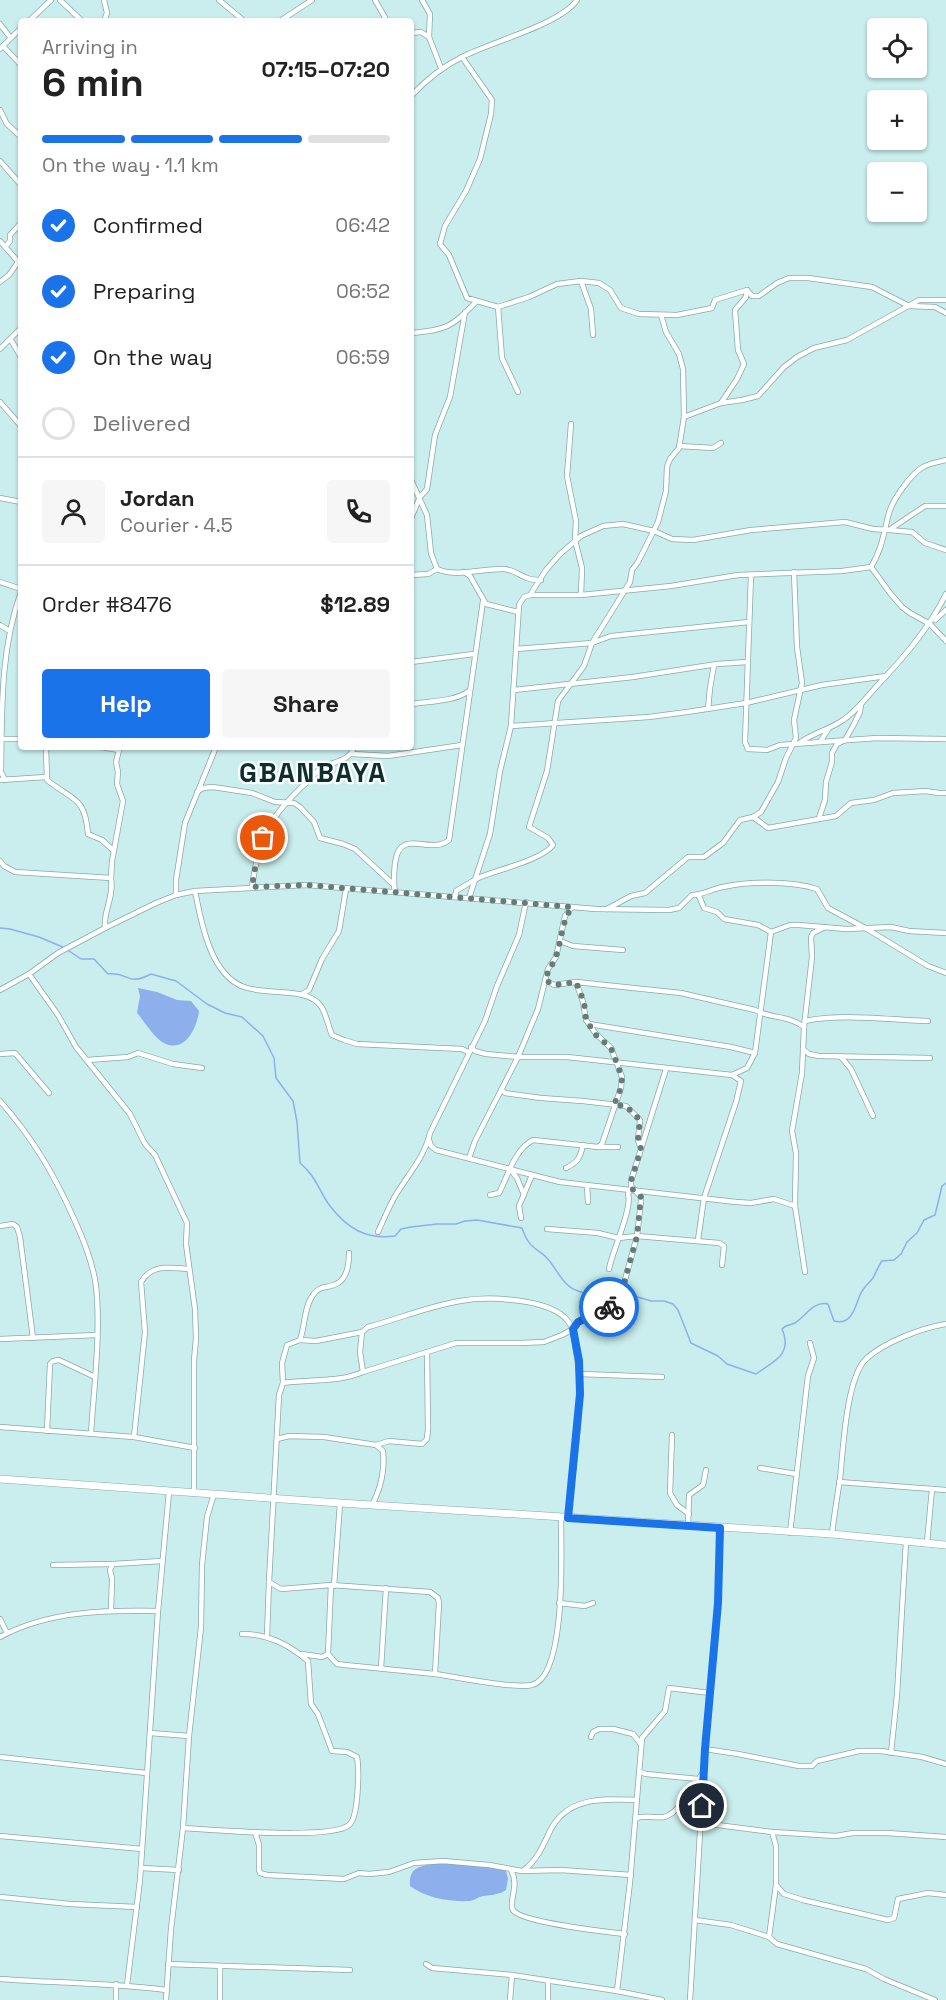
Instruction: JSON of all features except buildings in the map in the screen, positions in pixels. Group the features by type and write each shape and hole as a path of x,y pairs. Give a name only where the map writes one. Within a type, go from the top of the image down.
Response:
{"main road":[{"path":"0,1479 372,1506 832,1534 946,1545"}],"street":[{"path":"32,18 51,0"},
{"path":"60,0 79,18"},
{"path":"104,0 105,18"},
{"path":"284,18 312,0"},
{"path":"375,0 385,18"},
{"path":"422,0 430,16 429,37 441,68"},
{"path":"414,93 441,68 462,57 555,19 572,7 577,0"},
{"path":"223,1 241,18"},
{"path":"0,24 10,37"},
{"path":"18,31 2,48 18,62"},
{"path":"414,33 421,32 429,37"},
{"path":"462,57 492,100 491,114 480,159 466,191 445,226 440,244 448,255 467,298 498,307 529,297 557,284 581,281 599,283 610,290 621,308 639,314 677,315 712,308 715,300 747,290"},
{"path":"0,110 7,124 18,134"},
{"path":"12,129 18,129"},
{"path":"0,161 18,182"},
{"path":"18,226 10,235 0,240 18,261"},
{"path":"6,246 10,241 10,235"},
{"path":"0,282 18,266"},
{"path":"747,290 752,296 759,296 782,280 808,278 872,287 909,306 935,307 946,313"},
{"path":"581,281 588,296 594,335"},
{"path":"721,403 744,364 738,351 735,310 746,297 747,290"},
{"path":"684,417 721,403 758,396 796,357 814,348 847,340 919,300 946,300"},
{"path":"414,333 438,331 447,327 476,302"},
{"path":"498,307 502,358 518,392"},
{"path":"414,511 420,497 428,489 435,435 450,397 465,312"},
{"path":"455,897 456,891 476,879 535,857 553,845 548,837 529,827 548,771 558,701 586,662 592,643 626,591 632,570 654,531 665,499 667,467 679,446 684,417 684,383 681,361 665,330 661,315"},
{"path":"0,350 18,332"},
{"path":"11,340 18,352"},
{"path":"0,402 18,423"},
{"path":"572,424 567,476 576,521 575,540 582,568 581,595"},
{"path":"679,446 713,448 721,443"},
{"path":"871,567 887,529 892,504 912,477 925,466 946,460"},
{"path":"414,486 427,515 432,553 437,569"},
{"path":"0,498 18,501"},
{"path":"887,529 925,506 946,506"},
{"path":"469,898 490,834 500,771 511,726 518,612 521,600 530,595 551,563 575,540 603,526 616,524 654,531 672,539 693,540 751,531 849,522 873,529 912,532 925,543 946,550"},
{"path":"530,595 581,595 752,575 842,571 871,567"},
{"path":"871,567 902,607 931,623 946,641"},
{"path":"414,575 428,574 437,569 445,572 464,572 505,569 525,579 541,580"},
{"path":"395,892 393,884 396,860 398,851 404,845 412,842 438,847 449,840 483,602 477,585 464,572"},
{"path":"794,572 797,647 802,674 794,720 797,731 796,744"},
{"path":"752,575 745,742 748,749 767,750 780,745 877,738 946,739"},
{"path":"0,582 18,589"},
{"path":"931,623 946,594"},
{"path":"18,599 8,630 0,689 2,780 46,777"},
{"path":"483,602 518,612"},
{"path":"608,909 631,896 645,893 688,857 704,857 714,852 740,820 753,818 761,812 778,782 786,758 796,744 845,719 861,704 931,623 946,610"},
{"path":"516,649 592,643 612,636 749,622"},
{"path":"0,625 8,630"},
{"path":"414,662 474,654"},
{"path":"514,690 747,662"},
{"path":"708,709 714,665"},
{"path":"511,726 649,717 746,703 801,689 886,676"},
{"path":"414,704 459,696 469,691"},
{"path":"459,696 468,700"},
{"path":"819,818 825,800 832,753 837,744 844,740 860,712 861,704"},
{"path":"820,742 829,728"},
{"path":"1,739 18,739"},
{"path":"352,753 388,756 462,745"},
{"path":"46,750 46,777 80,803 86,815 88,834 102,840 114,851"},
{"path":"105,928 104,921 113,890 111,878 114,851 123,801 117,784 116,762 120,750"},
{"path":"176,895 176,880 185,823 215,750"},
{"path":"252,887 263,838 273,818 319,770 348,757 353,750"},
{"path":"196,792 203,788 213,787 252,793 275,802 286,802 300,807 314,822 320,838 355,849 393,884"},
{"path":"753,818 768,828 836,816 851,803 874,800 893,793 926,790 939,794 946,793"},
{"path":"0,861 15,872 111,878"},
{"path":"0,990 29,974 58,953 176,895 195,891 307,885 572,907 674,909 679,908 692,895 699,896 725,886 770,883 803,885 817,889 828,908 928,966 946,973"},
{"path":"302,994 309,990 322,959 339,931 346,889"},
{"path":"195,891 207,943 220,966 231,978 244,987 311,997 321,1005 332,1035 344,1040 381,1046 462,1048 480,1053 518,1057 567,1057 732,1075 739,1078 740,1087 704,1198 698,1240"},
{"path":"699,896 704,908 717,912 724,919 758,925 771,932 790,926 867,929 891,927 909,931 946,933"},
{"path":"378,1232 429,1140 430,1133 469,1050 485,1022 497,986 517,940 526,902"},
{"path":"469,1158 485,1119 518,1057 538,1009 548,969 556,957 566,916 572,907"},
{"path":"805,1272 795,1206 796,1153 792,1131 802,1073 812,957 811,937 813,933 825,927"},
{"path":"732,1075 747,1068 754,1053 762,1013 771,932"},
{"path":"560,941 573,946 624,950"},
{"path":"29,974 76,1047 130,1114 145,1144 155,1155 187,1222 189,1269 195,1309 194,1493"},
{"path":"545,980 554,985 576,982 681,993 794,1019 805,1024"},
{"path":"576,982 589,1024 596,1035 611,1048 622,1077 621,1088 602,1144 598,1147"},
{"path":"309,990 311,997"},
{"path":"805,1024 815,1018 928,1021"},
{"path":"589,1024 731,1047 754,1053"},
{"path":"803,1049 809,1054 841,1057 930,1058"},
{"path":"0,1054 15,1053 49,1092"},
{"path":"87,1060 128,1058 138,1053 173,1064 202,1068"},
{"path":"841,1057 850,1069 873,1116"},
{"path":"283,1383 345,1378 456,1342 534,1343 562,1335 573,1329 578,1322 617,1303 637,1236 641,1197 632,1190 631,1181 666,1069"},
{"path":"502,1090 505,1093 541,1098 626,1106 640,1120 638,1140 641,1149"},
{"path":"0,1101 43,1157 91,1257 97,1302 91,1433"},
{"path":"429,1140 431,1146 436,1150 560,1182 751,1203 774,1199 795,1206"},
{"path":"490,1195 499,1193 523,1148 533,1140 618,1147"},
{"path":"566,1168 581,1157 583,1145"},
{"path":"510,1169 524,1194"},
{"path":"521,1218 519,1206 532,1175"},
{"path":"587,1185 588,1202"},
{"path":"609,1269 630,1198 628,1194 632,1190"},
{"path":"0,1226 13,1224 17,1227 20,1237 33,1338"},
{"path":"547,1229 598,1233 618,1238 637,1236 722,1244 724,1250 722,1265"},
{"path":"300,1340 311,1297 324,1286 340,1282 349,1264 349,1253"},
{"path":"134,1437 145,1332 141,1282 145,1275 153,1269 189,1269"},
{"path":"267,1636 279,1395 283,1383 282,1363 286,1347 300,1340 316,1341 362,1332 368,1327 460,1301 497,1299 534,1304 551,1308 567,1320 573,1329 580,1374 580,1413 564,1518 558,1636 547,1672 542,1679 535,1684 519,1686 435,1674 337,1664 328,1654 340,1503"},
{"path":"832,1534 848,1411 859,1369 866,1360 890,1345 933,1326 946,1324"},
{"path":"362,1332 360,1347 363,1372"},
{"path":"0,1338 97,1335"},
{"path":"790,1533 807,1385 814,1358 810,1343"},
{"path":"277,1439 289,1436 324,1437 376,1445 389,1441 422,1444 426,1441 428,1429 427,1352"},
{"path":"47,1431 50,1364 58,1360 95,1377"},
{"path":"580,1374 662,1377"},
{"path":"0,1427 134,1437 195,1448"},
{"path":"672,1435 670,1493 677,1505 689,1514"},
{"path":"372,1506 380,1487 383,1470 383,1451 376,1445"},
{"path":"760,1468 796,1474"},
{"path":"688,1526 689,1495 703,1485 706,1470"},
{"path":"839,1482 946,1490"},
{"path":"927,1544 932,1489"},
{"path":"127,1985 141,1868 158,1611 170,1492"},
{"path":"166,2000 201,1627 205,1532 214,1494"},
{"path":"690,2000 705,1749 718,1603 720,1528"},
{"path":"891,1753 906,1542"},
{"path":"53,1565 162,1561"},
{"path":"111,1610 110,1570 113,1564"},
{"path":"269,1582 280,1589"},
{"path":"268,1596 280,1589 333,1586 430,1592 438,1598 435,1674"},
{"path":"381,1668 386,1588"},
{"path":"560,1603 585,1606 593,1603"},
{"path":"0,1637 27,1626 74,1614 111,1610 158,1611"},
{"path":"0,1619 7,1633"},
{"path":"183,1828 318,1833 341,1830 350,1825 355,1817 359,1768 357,1757 347,1752 332,1751 318,1714 311,1704 308,1660 292,1648 267,1636 242,1634"},
{"path":"300,1654 322,1658 328,1654"},
{"path":"617,1991 625,1934 643,1736 664,1711 669,1688 710,1693"},
{"path":"591,1737 593,1732 599,1728 622,1730 636,1735 641,1745"},
{"path":"150,1733 189,1736"},
{"path":"705,1749 799,1766 812,1766 817,1761 859,1751 926,1758 946,1764"},
{"path":"0,1757 147,1773"},
{"path":"636,1818 670,1815 679,1807 704,1771"},
{"path":"640,1772 698,1779"},
{"path":"522,1871 537,1858 553,1825 569,1808 598,1800 637,1800"},
{"path":"702,1823 772,1832 836,1836 853,1833 887,1833 946,1837"},
{"path":"255,1832 259,1845 259,1870 260,1873 267,1875 344,1879 359,1873 389,1872 424,1861 465,1862 522,1871 561,1870 631,1875"},
{"path":"769,1937 776,1885 776,1846 772,1832"},
{"path":"0,1836 142,1849"},
{"path":"141,1868 179,1870"},
{"path":"511,1870 515,1882 512,1904 516,1913 523,1917 625,1934"},
{"path":"776,1885 784,1894 803,1900 888,1920 894,1918 898,1899 928,1893 946,1894"},
{"path":"0,1898 137,1907"},
{"path":"695,1920 732,1925 769,1937 777,1944 866,1969 935,2000"},
{"path":"168,1964 350,1970"},
{"path":"426,1964 432,1968 512,1975 662,2000"},
{"path":"220,1967 220,2000"},
{"path":"510,2000 512,1975"},
{"path":"0,1978 67,1984 116,1984 166,1990"},
{"path":"548,1981 548,2000"},
{"path":"116,1984 116,2000"}],"water":[{"path":"138,988 177,1000 191,1001 199,1011 193,1031 185,1041 173,1046 162,1042 154,1035 137,1013 140,996"},
{"path":"433,1864 500,1868 506,1871 508,1879 506,1890 470,1901 462,1901 431,1896 410,1886 411,1875 415,1869"}],"waterway":[{"path":"0,928 39,937 65,948"},
{"path":"69,951 81,959 94,959 108,974 132,979 143,978 151,974 176,981 207,1004 225,1013 242,1017 263,1036 274,1058 276,1078 293,1101 300,1163 314,1178 330,1206 343,1221 358,1231 385,1237 395,1236 401,1229 411,1227 477,1220 522,1228 534,1248 550,1261 572,1289 583,1293 620,1292"},
{"path":"624,1293 651,1301 673,1304 678,1310 691,1343 718,1356 727,1364 756,1374 775,1361 783,1351 785,1338 782,1329 795,1323 814,1307 828,1304 834,1321 840,1322 849,1318 862,1291 873,1278 882,1261 894,1260 901,1254 924,1220 935,1215 942,1186 946,1183"}],"way so far":[{"path":"263,838 252,887 307,885 572,907 566,916 556,957 548,969 545,980 554,985 576,982 584,1002 586,1020 596,1035 611,1048 622,1077 621,1088 614,1105 626,1106 640,1120 638,1140 641,1149 631,1181 633,1190 641,1197 637,1236 620,1298 617,1303 609,1307"}],"district":[{"name":"GBANBAYA","path":"313,772"}],"route":[{"path":"609,1307 578,1322 573,1329 579,1361 580,1413 576,1432 568,1518 720,1528 718,1603 702,1806"}]}
